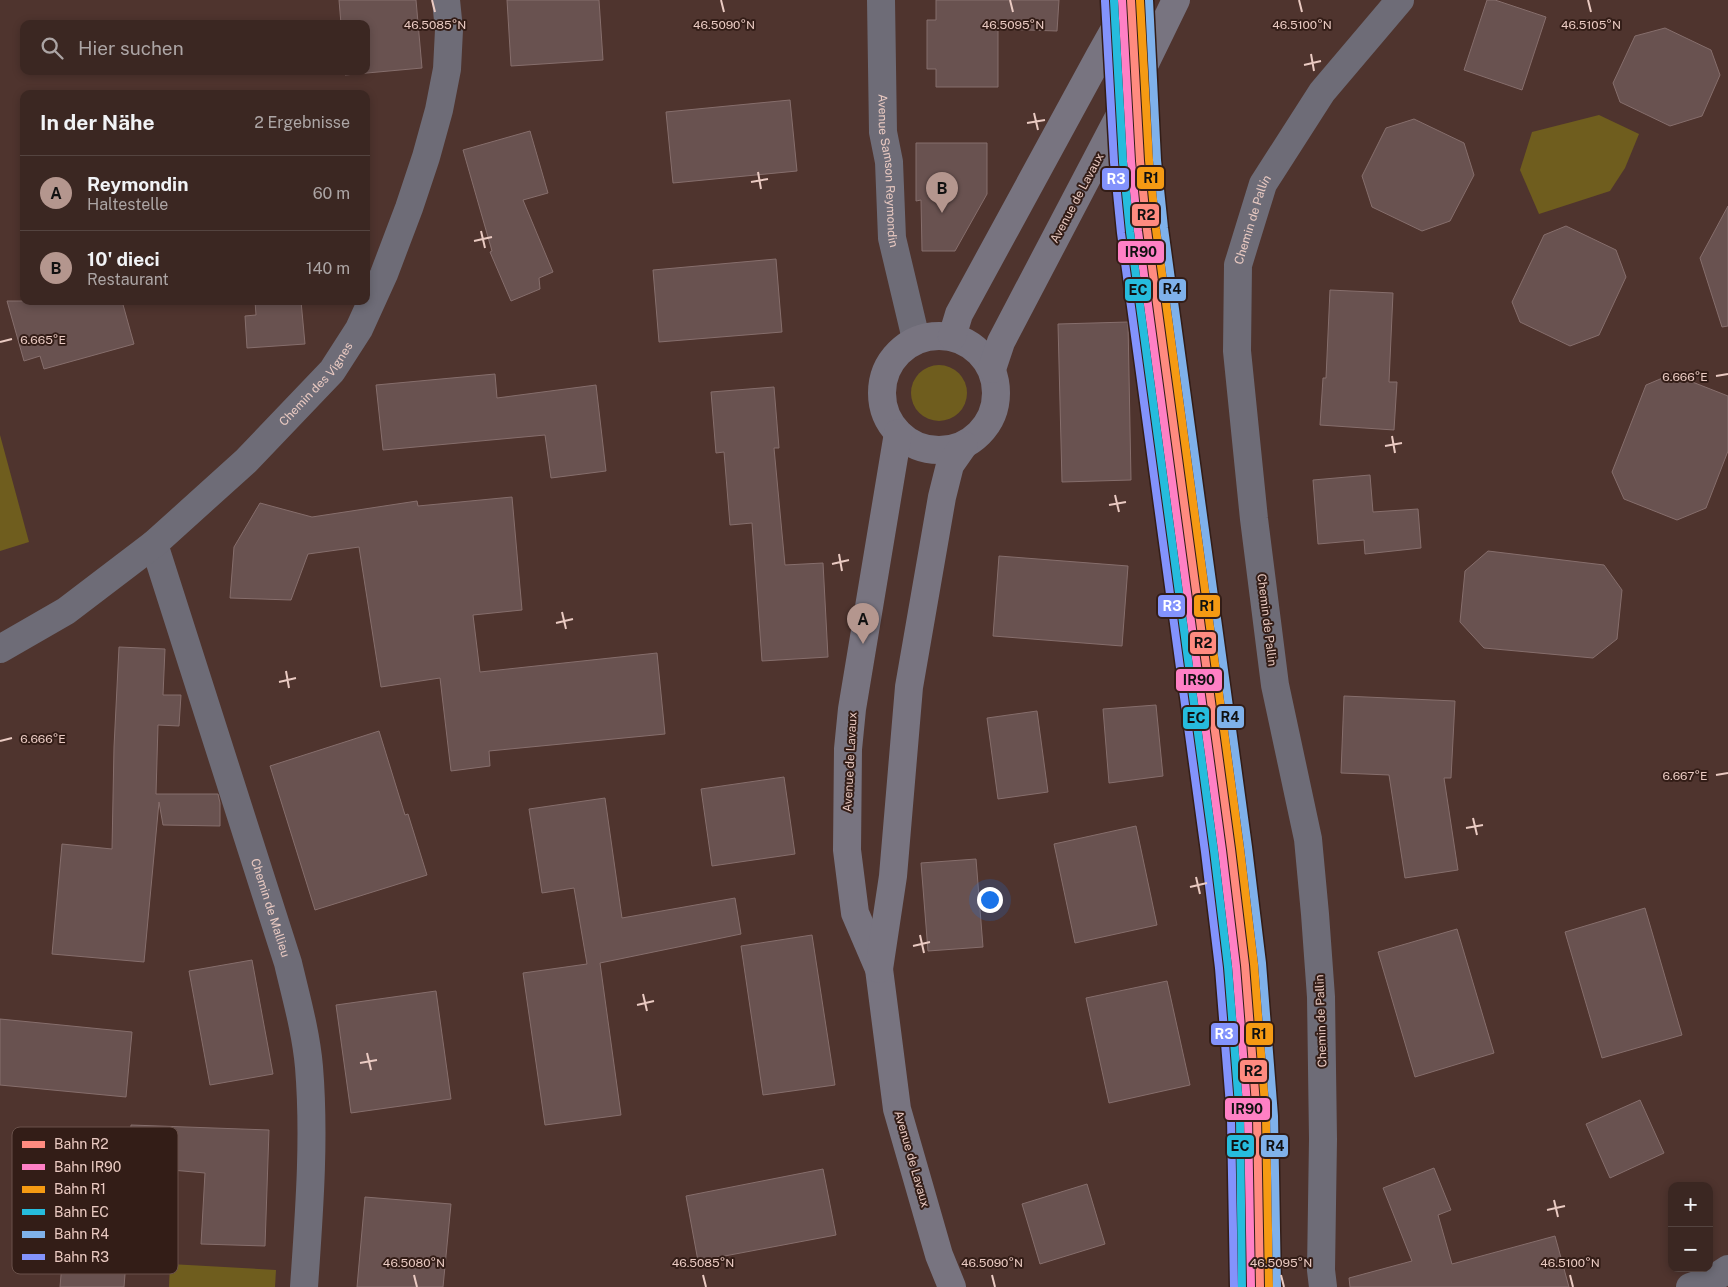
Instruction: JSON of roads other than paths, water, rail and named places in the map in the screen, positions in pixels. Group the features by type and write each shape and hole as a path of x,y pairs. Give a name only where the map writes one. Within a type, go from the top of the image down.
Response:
{"main road":[{"path":"952,336 959,314 1098,57 1131,0"},
{"name":"Avenue de Lavaux","path":"992,369 1001,342 1122,111 1176,0"},
{"path":"934,335 952,336 969,343 982,354 992,369 996,386 996,404 989,421 978,435 964,445 946,450 929,450 912,444 898,433 887,418 881,400 882,381 889,363 901,349 916,339 934,335"},
{"name":"Avenue de Lavaux","path":"898,433 852,709 848,749 847,850 855,913 879,969 897,1108 939,1255 952,1287"},
{"name":"Avenue de Lavaux","path":"879,969 893,876 909,686 942,497 950,465 964,445"}],"street":[{"name":"Chemin des Vignes","path":"370,305 409,208 439,110 447,69 449,30 446,0"},
{"name":"Avenue Samson Reymondin","path":"881,0 883,132 888,162 892,238 916,339"},
{"name":"Chemin de Pallin","path":"1323,1287 1321,1270 1323,1139 1321,997 1315,914 1308,839 1275,685 1254,519 1237,351 1238,266 1263,184 1322,92 1400,0"},
{"name":"Chemin des Vignes","path":"0,649 66,611 154,544 246,461 332,371 359,329 370,305"},
{"name":"Chemin de Mallieu","path":"154,544 288,963 301,1020 309,1066 311,1136 309,1214 304,1287"},
{"path":"1690,1287 1711,1280 1728,1269"}],"rail line":[{"name":"IR90","path":"1122,0 1131,161 1138,231 1236,966 1248,1117 1251,1287"},
{"name":"R2","path":"1131,0 1140,161 1147,230 1245,965 1257,1117 1260,1287"},
{"name":"R1","path":"1140,0 1149,160 1156,229 1254,964 1266,1117 1269,1287"},
{"name":"R4","path":"1149,0 1157,160 1164,228 1262,963 1274,1116 1277,1287"},
{"name":"R3","path":"1105,1 1114,162 1121,233 1219,968 1231,1118 1234,1287"},
{"name":"EC","path":"1114,1 1123,162 1130,232 1228,967 1240,1118 1242,1287"}],"place":[{"name":"10' dieci","path":"942,213"},
{"name":"Reymondin","path":"863,644"}]}
